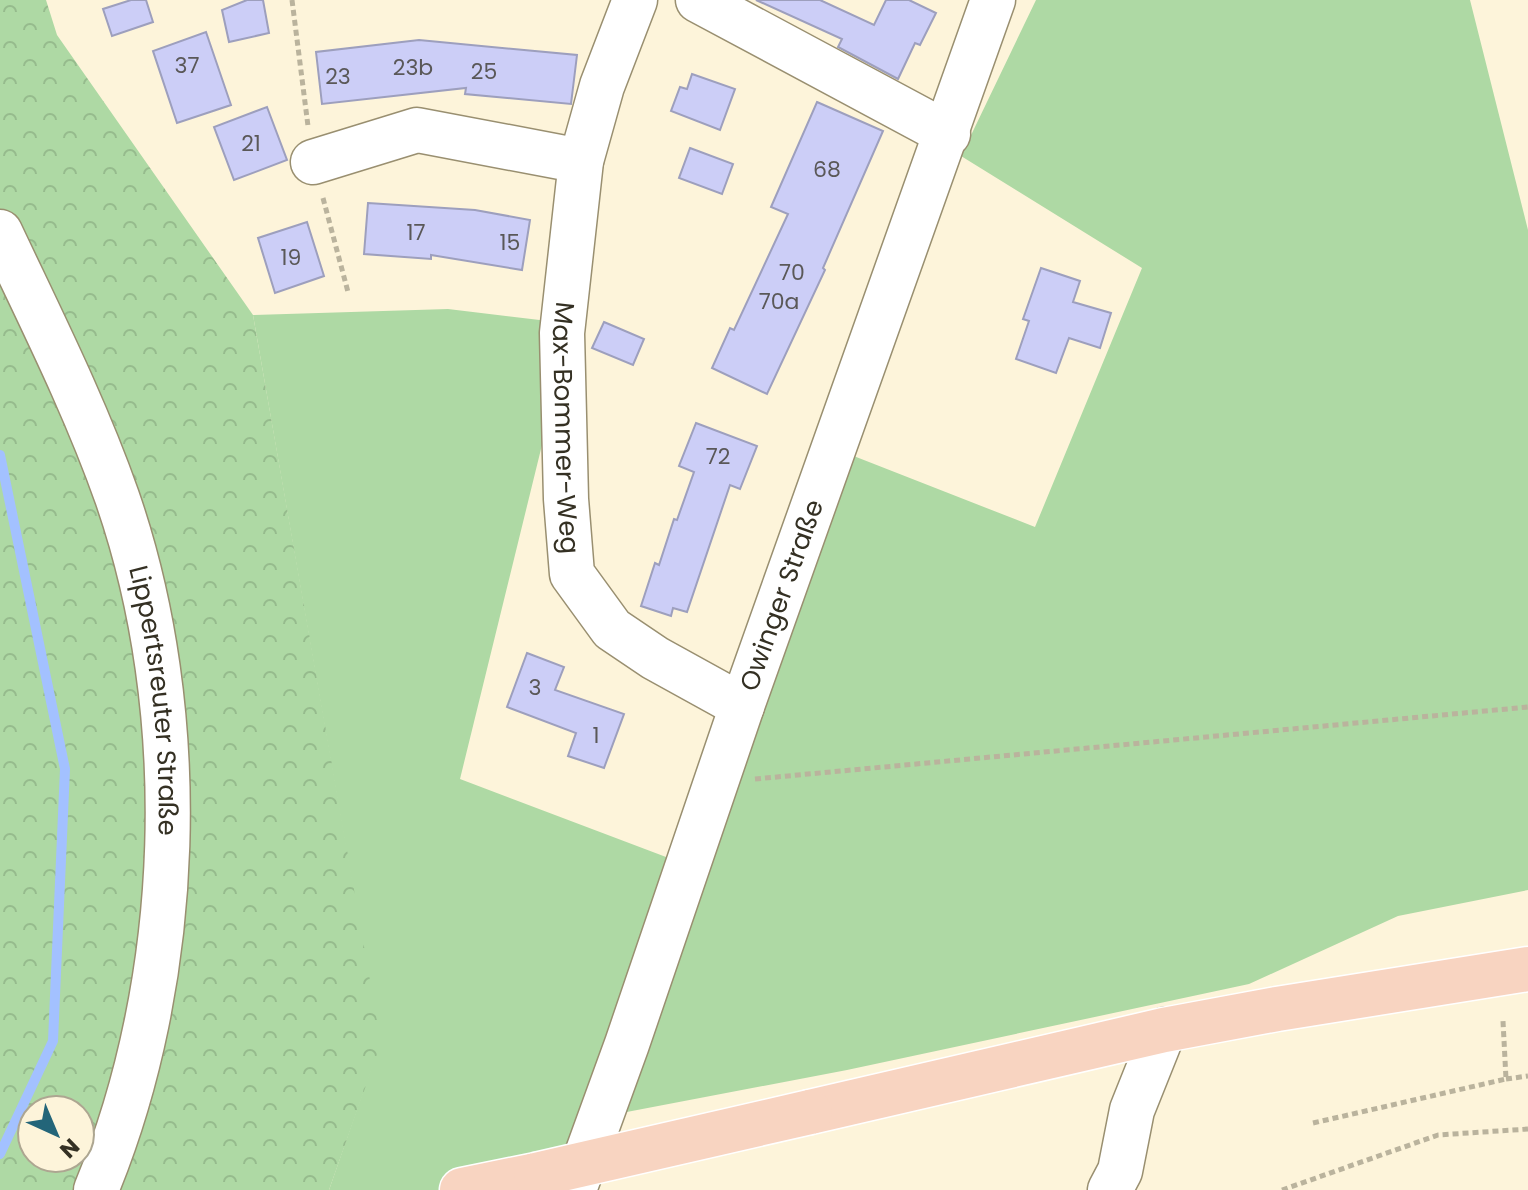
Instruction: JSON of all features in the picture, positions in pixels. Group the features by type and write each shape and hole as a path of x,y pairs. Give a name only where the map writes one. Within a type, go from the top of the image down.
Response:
{"main road":[{"path":"462,1190 1164,1030 1528,969"}],"street":[{"name":"Max-Bommer-Weg","path":"635,0 602,86 581,161 562,333 566,499 572,574 612,629 655,658 742,706"},
{"path":"698,0 948,134"},
{"name":"Owinger Straße","path":"574,1190 993,0"},
{"path":"313,162 417,130 581,161"},
{"name":"Lippertsreuter Straße","path":"0,232 76,394 117,498 150,624 166,744 168,859 155,985 133,1088 96,1190"},
{"path":"1110,1190 1120,1171 1132,1110 1164,1030"}],"path":[{"path":"292,0 313,162 348,292"},
{"path":"718,780 799,776 1528,707"},
{"path":"1503,1021 1506,1079"},
{"path":"1313,1123 1528,1076"},
{"path":"1282,1190 1438,1135 1528,1129"}],"green space":[{"path":"0,0 46,0 57,35 253,315 381,1043 329,1190 0,1190"},
{"path":"1036,0 1470,0 1528,230 1528,890 1398,916 1249,984 847,1070 611,1115 846,453 1035,527 1142,268 961,156"},
{"path":"448,309 548,321 554,396 460,779 674,860 549,1190 329,1190 380,1043 253,315"}],"building":[{"path":"131,0 146,0 153,22 112,36 103,9"},
{"path":"247,0 263,0 269,33 229,42 222,10"},
{"path":"756,0 820,0 874,25 886,0 909,0 936,13 920,45 915,43 898,79 838,47 842,39"},
{"path":"206,32 231,105 177,123 153,51"},
{"path":"419,40 577,55 571,104 465,94 466,88 322,104 316,52"},
{"path":"692,74 735,89 720,130 671,111 680,87 687,89"},
{"path":"817,102 883,131 823,268 825,270 767,394 712,368 730,328 734,330 788,214 771,207"},
{"path":"267,107 287,160 234,180 214,127"},
{"path":"690,148 733,164 722,194 679,178"},
{"path":"368,203 475,210 530,220 522,270 431,255 431,259 364,254"},
{"path":"307,222 324,276 275,293 258,238"},
{"path":"1041,268 1080,281 1073,302 1111,313 1100,348 1069,338 1056,373 1016,359 1029,321 1023,319"},
{"path":"604,322 644,339 633,365 592,348"},
{"path":"696,423 757,446 740,489 730,485 687,612 673,608 671,616 641,606 655,563 659,565 694,472 679,466"},
{"path":"527,653 564,667 555,690 624,714 604,768 568,756 576,733 507,707"}],"waterway":[{"path":"0,455 65,769 53,1041 0,1154"}]}
